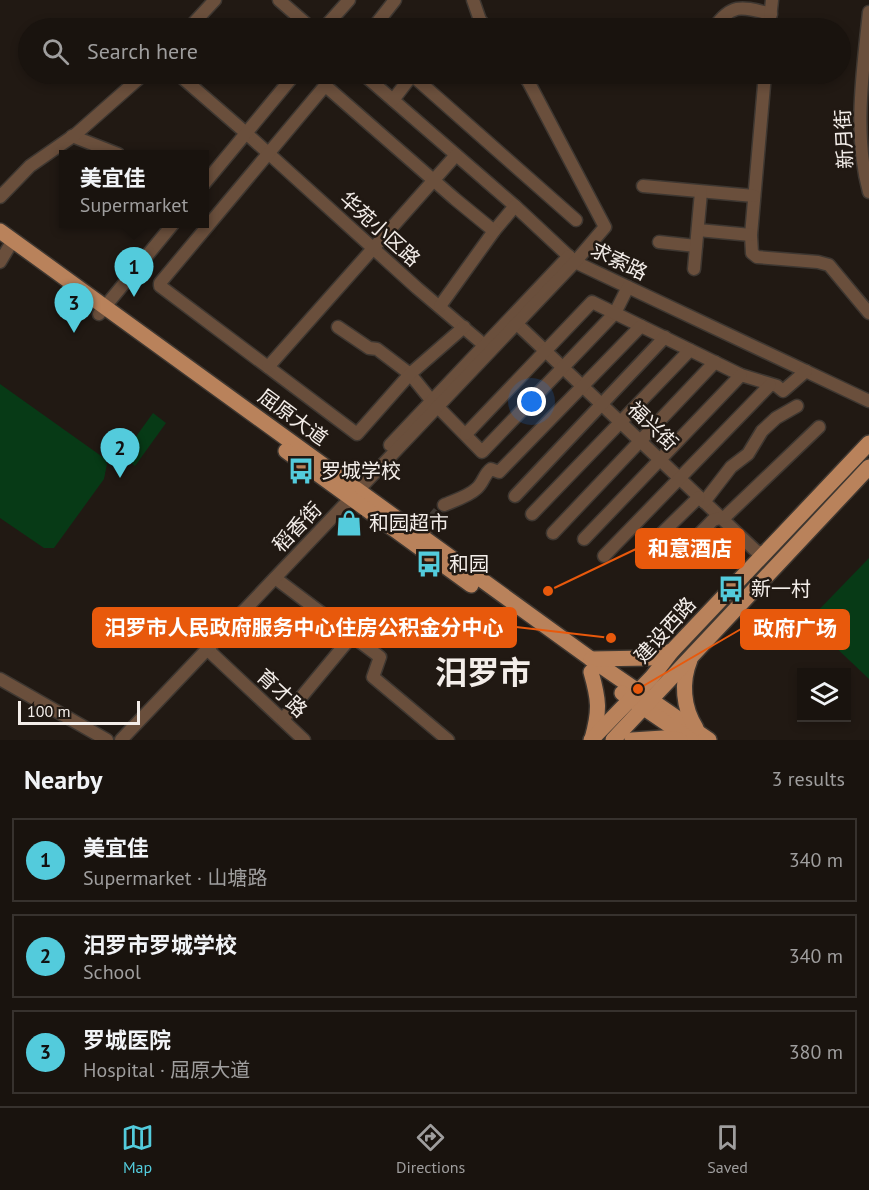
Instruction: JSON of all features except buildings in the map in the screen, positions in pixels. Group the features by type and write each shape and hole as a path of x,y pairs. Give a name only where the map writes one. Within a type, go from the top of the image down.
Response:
{"main road":[{"name":"屈原大道","path":"4,245 99,308 591,665 699,737"},
{"name":"建设西路","path":"613,740 672,651 869,442"},
{"name":"建设西路","path":"592,740 693,654 869,467"},
{"name":"屈原大道","path":"352,492 421,536 591,665"},
{"path":"592,740 599,716 597,691 591,665 649,658 672,651"},
{"path":"693,654 686,671 685,694 687,712 699,737"},
{"path":"632,740 663,738 680,740"}],"street":[{"path":"198,18 215,0"},
{"path":"279,0 300,18"},
{"path":"333,18 349,0"},
{"path":"342,18 358,0"},
{"path":"382,18 395,0"},
{"path":"473,0 479,18"},
{"path":"771,18 772,0"},
{"path":"722,18 734,9 744,7 771,14"},
{"name":"新月街","path":"869,12 862,89 862,145 869,192"},
{"path":"0,197 30,166 72,136 132,84"},
{"name":"华苑小区路","path":"190,84 487,348"},
{"path":"209,177 279,84"},
{"path":"209,168 286,84"},
{"name":"求索路","path":"375,84 515,206 572,259 869,401"},
{"path":"393,100 406,84"},
{"path":"423,84 576,220"},
{"path":"487,348 605,227 530,84"},
{"path":"764,84 750,249 752,254 818,262 829,266 869,313"},
{"path":"209,224 326,87 494,231"},
{"path":"72,136 108,150"},
{"path":"268,367 456,155"},
{"path":"643,186 754,196"},
{"path":"694,269 701,192"},
{"path":"440,306 494,231 515,206"},
{"path":"99,308 160,228"},
{"path":"99,308 169,228"},
{"path":"206,228 160,283 160,286 357,434 410,374 464,327"},
{"path":"698,230 751,235"},
{"path":"659,242 696,246"},
{"name":"稻香街","path":"121,740 275,578 434,403 487,348 517,324 572,259"},
{"path":"338,327 369,348 377,349 410,374 434,403 483,452 615,313 628,287"},
{"path":"466,434 592,302 741,375 777,386 783,391 806,371"},
{"name":"福兴街","path":"517,324 756,551 765,554"},
{"path":"444,505 453,503 477,489 487,472 492,469 499,472 641,326"},
{"path":"515,496 665,337"},
{"path":"532,514 690,350"},
{"path":"554,533 715,362"},
{"path":"584,539 741,375"},
{"path":"604,556 770,385"},
{"path":"655,540 702,500 731,467 748,454 762,431 776,418 797,406"},
{"path":"676,558 713,520 721,518 734,509 819,427"},
{"path":"114,740 352,492"},
{"path":"421,536 430,521"},
{"path":"275,578 380,657 373,677 448,740"},
{"path":"283,719 352,636"},
{"name":"育才路","path":"207,649 304,740"},
{"path":"0,679 107,740"}],"green space":[{"path":"0,384 104,458 107,464 104,479 54,548 44,548 0,518"},
{"path":"153,413 166,423 135,466 122,456"},
{"path":"869,558 869,679 808,621"}],"tunnel":[{"path":"431,521 444,505"}],"place":[{"name":"美宜佳","path":"134,297"},
{"name":"罗城医院","path":"74,333"},
{"name":"罗城学校","path":"301,471"},
{"name":"汨罗市罗城学校","path":"120,478"},
{"name":"和园超市","path":"349,523"},
{"name":"和园","path":"429,564"},
{"name":"新一村","path":"731,589"},
{"name":"和意酒店","path":"548,591"},
{"name":"汨罗市人民政府服务中心住房公积金分中心","path":"611,638"},
{"name":"政府广场","path":"638,689"}],"district":[{"name":"汨罗市","path":"483,673"}]}
